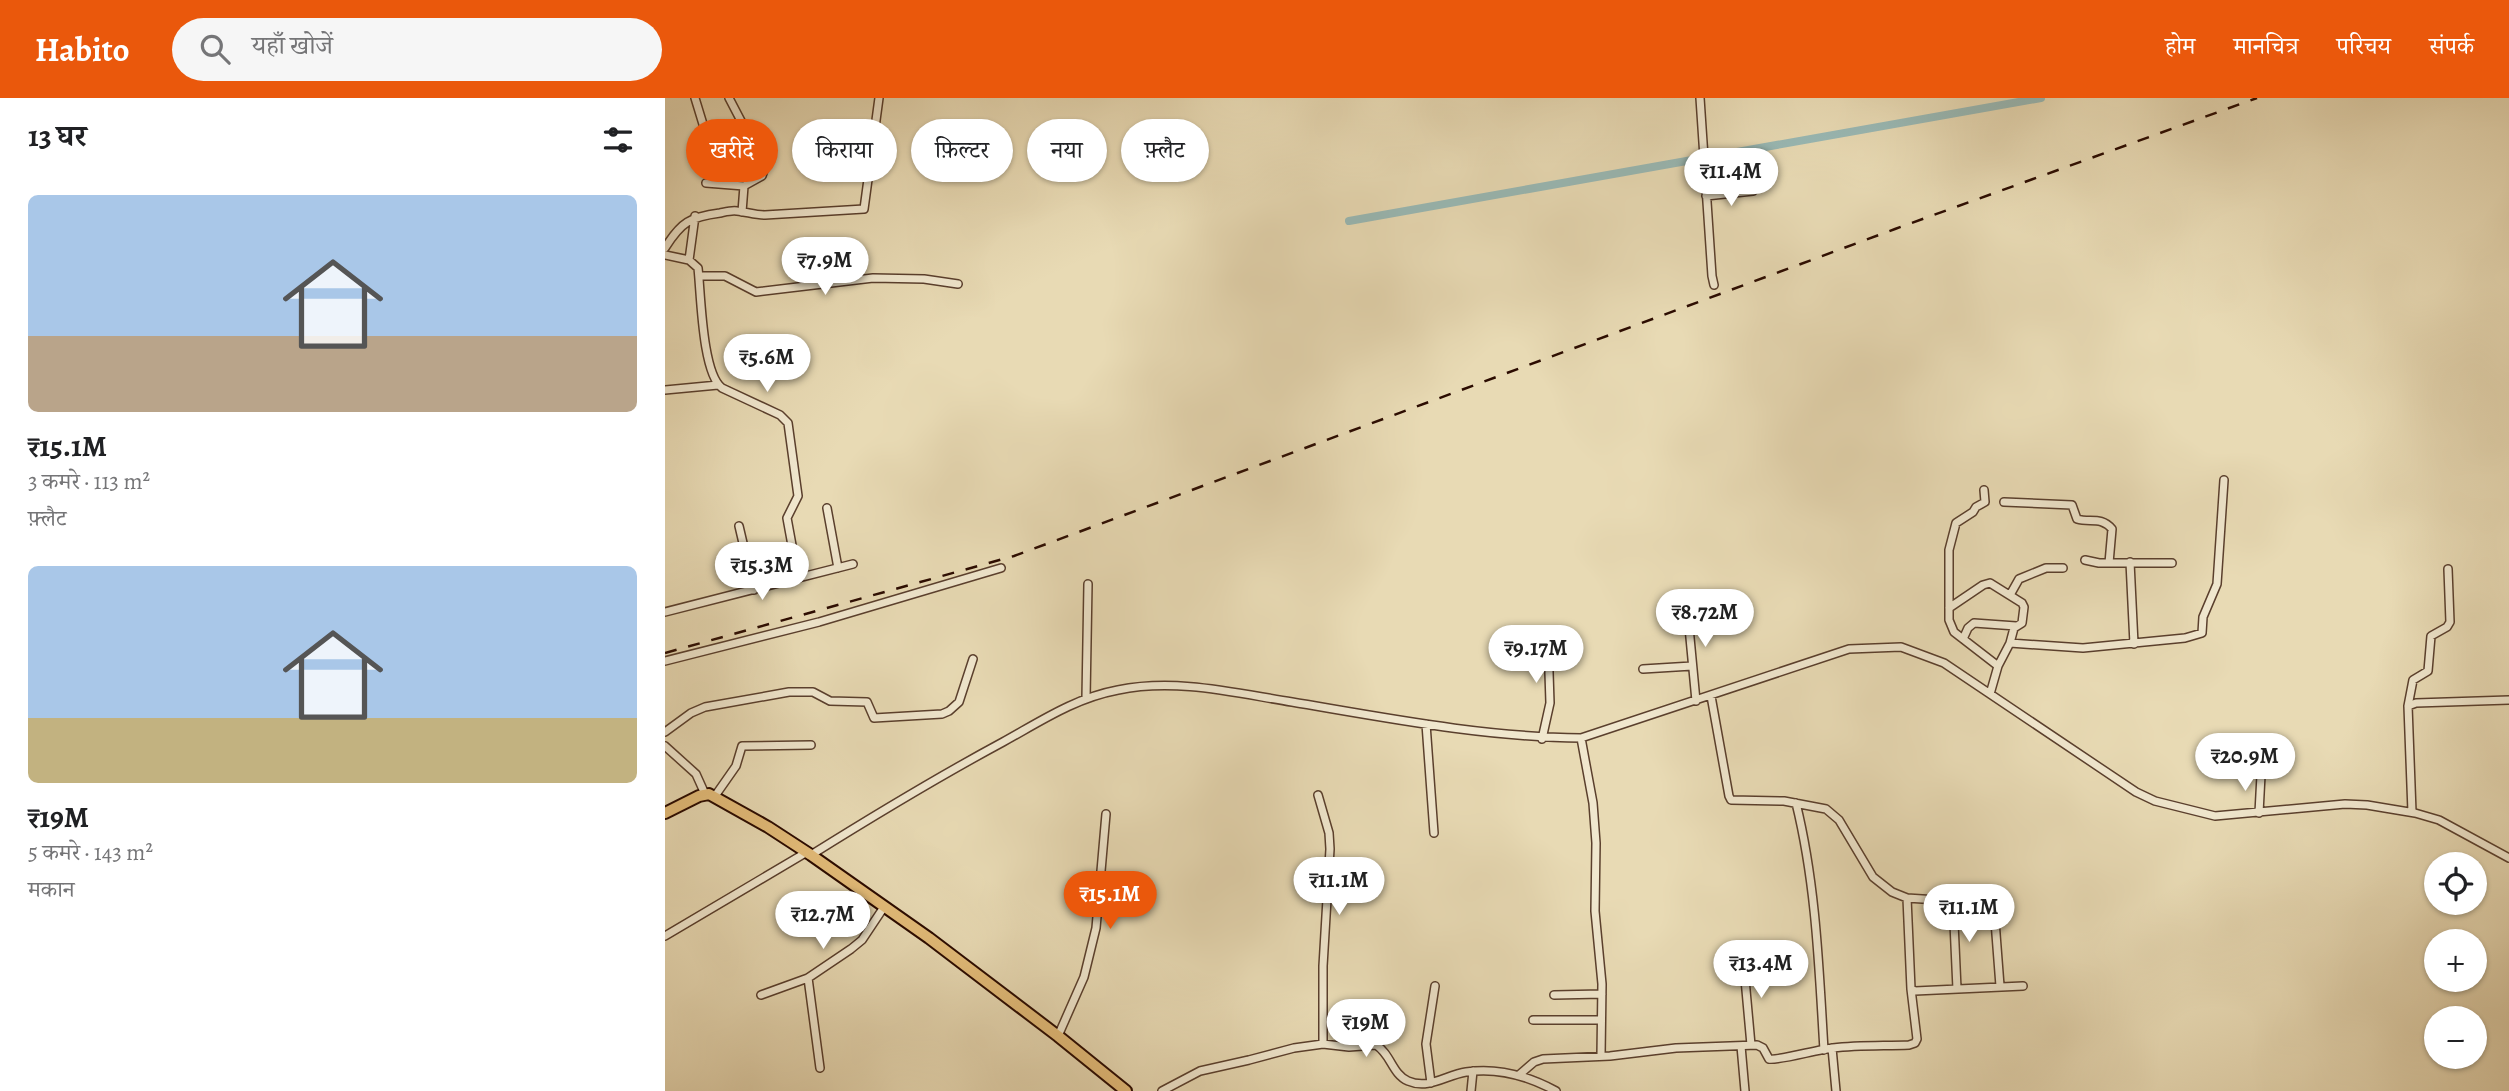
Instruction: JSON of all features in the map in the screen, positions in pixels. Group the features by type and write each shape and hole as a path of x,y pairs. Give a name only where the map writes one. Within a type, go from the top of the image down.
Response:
{"main road":[{"path":"665,813 710,795 809,854 1058,1036 1126,1091"}],"street":[{"path":"695,98 701,119"},
{"path":"729,98 741,119"},
{"path":"718,385 711,373 696,265 689,260 665,255 676,232 695,216 734,211 765,215 864,209 879,98"},
{"path":"1700,98 1714,285"},
{"path":"706,183 744,186 751,182"},
{"path":"743,212 744,186"},
{"path":"1706,196 1753,191"},
{"path":"689,260 695,216"},
{"path":"699,276 725,276 756,292 873,278 924,279 958,284"},
{"path":"665,390 718,385 780,415 788,423 798,496 787,518 798,578"},
{"path":"2010,643 2073,648 2134,644 2185,638 2202,633 2203,617 2217,584 2224,480"},
{"path":"1983,490 1985,502 1957,521 1949,550 1950,627 1998,666"},
{"path":"2004,502 2072,505 2077,519 2099,520 2108,525 2112,529 2109,562"},
{"path":"827,508 838,568"},
{"path":"739,526 754,590"},
{"path":"2085,560 2172,563"},
{"path":"2130,562 2134,644"},
{"path":"665,612 853,564"},
{"path":"665,661 832,619 1001,568"},
{"path":"2010,595 2019,579 2046,568 2063,568"},
{"path":"2412,808 2408,706 2413,680 2428,671 2431,636 2447,627 2450,622 2448,569"},
{"path":"1949,608 1987,583 2019,599 2024,607 2022,623 2016,626 1974,623 1968,628 1963,639"},
{"path":"1086,694 1088,584"},
{"path":"1687,606 1695,698"},
{"path":"1990,694 1998,666 2016,626"},
{"path":"1543,735 1550,703 1548,642"},
{"path":"665,936 1086,694 1161,684 1426,724 1581,738 1849,649 1871,647 1901,648 1944,663 2136,792 2155,801 2215,816 2345,804 2412,808 2509,858"},
{"path":"665,732 691,713 705,707 789,692 813,692 830,701 867,702 874,718 942,714 958,702 973,659"},
{"path":"1643,669 1692,666"},
{"path":"1711,696 1728,796 1731,800 1784,801 1826,809 1833,813 1873,877 1892,892 1907,898 1954,901 1994,917 2000,986"},
{"path":"2408,706 2509,700"},
{"path":"1426,724 1434,833"},
{"path":"1581,738 1593,803 1596,843 1595,911 1602,994 1601,1056"},
{"path":"665,746 696,774 710,795 736,766 742,746 811,746"},
{"path":"2259,813 2261,775"},
{"path":"1318,795 1329,833 1330,849 1323,966 1323,1044"},
{"path":"1796,803 1803,827 1828,1049 1836,1091"},
{"path":"1058,1036 1084,977 1096,928 1105,814"},
{"path":"1519,1075 1534,1062 1543,1059 1676,1048 1761,1046 1771,1060 1828,1049 1913,1045 1917,1039 1911,989 1907,898"},
{"path":"1954,901 1957,989"},
{"path":"761,995 808,978 862,940 884,907"},
{"path":"1743,957 1751,1045"},
{"path":"808,978 820,1068"},
{"path":"1431,1083 1426,1044 1435,986"},
{"path":"1911,989 1915,991 2023,986"},
{"path":"1554,995 1602,994"},
{"path":"1533,1020 1601,1020"},
{"path":"1162,1091 1191,1075 1216,1066 1323,1044 1349,1047 1376,1045 1387,1054 1404,1079 1418,1084 1484,1070 1519,1075 1556,1091"},
{"path":"1741,1046 1745,1091"},
{"path":"1471,1091 1473,1071"}],"waterway":[{"path":"1349,221 2041,98"}],"railway":[{"path":"665,653 1014,556 1895,229 2257,98"}]}
